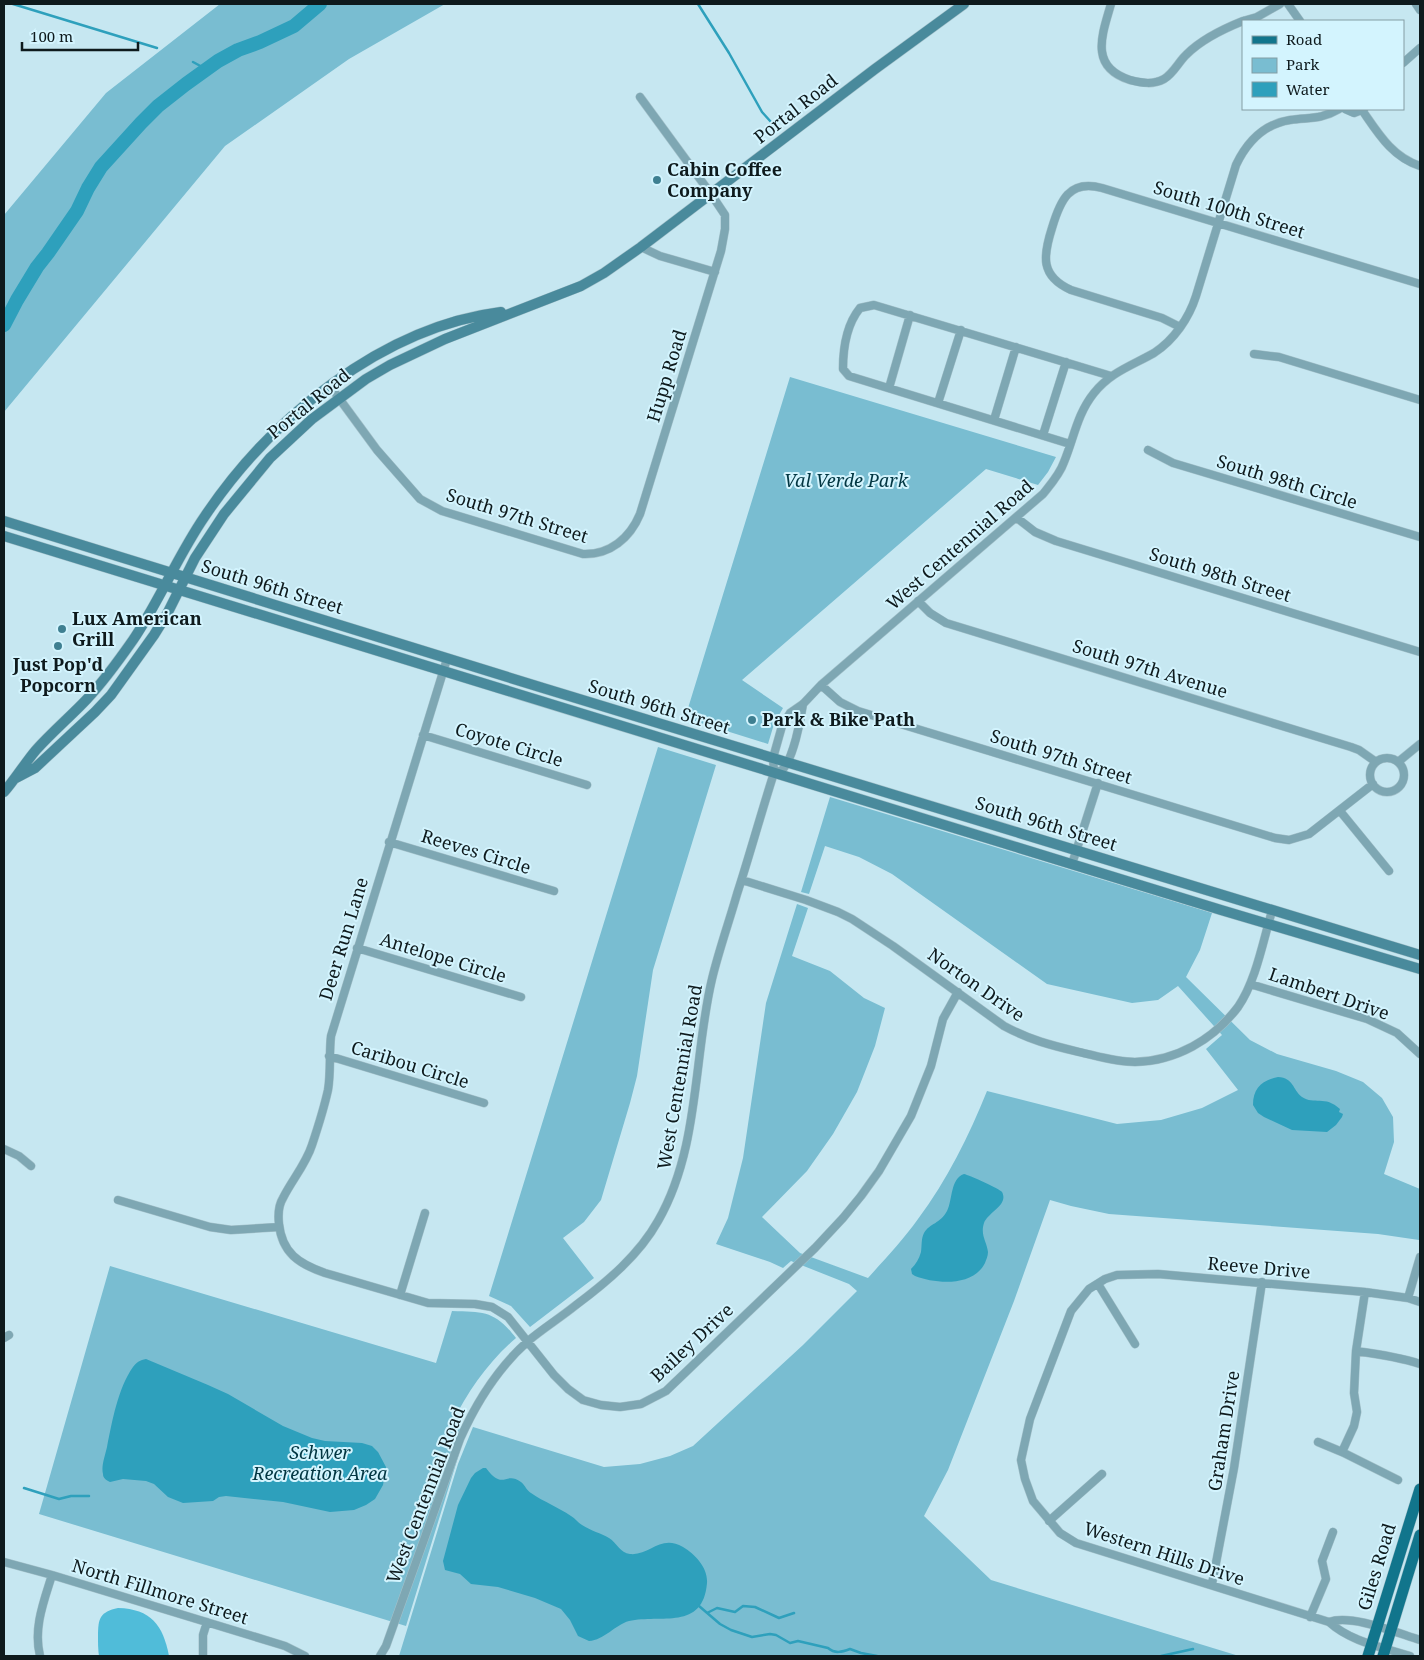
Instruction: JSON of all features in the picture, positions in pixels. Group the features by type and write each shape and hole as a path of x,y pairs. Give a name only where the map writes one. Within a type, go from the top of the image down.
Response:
{"main road":[{"name":"Portal Road","path":"16,778 35,768 83,724 111,695 154,635 206,540 244,488 286,442 339,398 382,370 417,352 517,310 556,297 604,274 964,4"},
{"name":"Portal Road","path":"16,778 37,749 86,699 115,664 148,617 204,517 240,469 277,430 330,386 370,360 396,346 459,320 482,314 517,310"},
{"name":"South 96th Street","path":"4,521 773,758 1078,846 1272,910 1420,954"},
{"name":"South 96th Street","path":"4,536 442,672 1420,969"},
{"path":"4,792 16,778"},
{"name":"Giles Road","path":"1368,1656 1420,1488"},
{"name":"Giles Road","path":"1384,1652 1420,1535"}],"street":[{"path":"1111,4 1102,36 1101,49 1104,60 1112,70 1123,77 1139,82 1156,82 1168,76 1195,46 1242,21"},
{"path":"1246,20 1257,17 1280,4"},
{"path":"1288,4 1299,20"},
{"path":"1416,4 1420,10"},
{"path":"1404,62 1420,48"},
{"name":"Hupp Road","path":"601,551 617,545 630,533 640,514 715,272 725,229 725,215 640,98"},
{"name":"West Centennial Road","path":"380,1656 386,1646 454,1454 470,1415 499,1371 528,1341 577,1305 624,1265 645,1241 658,1222 669,1199 681,1170 687,1141 712,979 774,773 773,758 782,726 790,713 803,704 821,685 1043,494 1063,465 1077,421 1085,405 1100,386 1111,376 1159,349 1180,327 1194,303 1236,165 1250,142 1267,128 1278,123 1320,117 1336,110"},
{"path":"1347,110 1354,113 1363,110 1383,140 1394,152 1406,161 1420,166"},
{"name":"South 100th Street","path":"1180,327 1162,318 1071,290 1059,283 1050,272 1045,258 1046,247 1057,210 1066,196 1077,188 1089,186 1102,188 1420,284"},
{"path":"641,248 660,256 715,272"},
{"path":"1070,444 849,376 842,369 843,351 849,330 860,308 874,305 1111,376"},
{"path":"889,388 910,315"},
{"path":"938,403 962,330"},
{"path":"994,420 1016,347"},
{"path":"1254,354 1279,357 1420,400"},
{"path":"1043,435 1066,362"},
{"name":"South 97th Street","path":"330,386 377,450 420,499 442,511 583,554 593,554 601,551"},
{"name":"South 98th Circle","path":"1148,450 1173,463 1420,537"},
{"name":"South 98th Street","path":"1017,518 1035,532 1056,541 1420,652"},
{"name":"South 97th Avenue","path":"918,601 930,613 946,623 1351,747 1359,750 1376,762"},
{"name":"Deer Run Lane","path":"279,1227 278,1213 281,1200 310,1152 321,1117 328,1088 328,1056 331,1036 447,659"},
{"name":"South 97th Street","path":"821,685 840,702 858,711 1274,838 1289,840 1309,834 1340,811"},
{"path":"774,773 781,770 787,762 801,720 803,704"},
{"name":"Coyote Circle","path":"423,735 587,785"},
{"path":"1398,762 1420,744"},
{"path":"1389,758 1398,762 1404,776 1397,789 1387,792 1382,791 1373,784 1370,771 1376,762 1389,758"},
{"path":"1072,864 1098,783"},
{"path":"1373,784 1340,811 1389,871"},
{"name":"Reeves Circle","path":"390,842 554,891"},
{"name":"Norton Drive","path":"742,880 806,900 852,919 1004,1026 1023,1036 1096,1056 1134,1062 1175,1056 1200,1043 1216,1031 1238,1006 1250,984 1272,910"},
{"name":"Antelope Circle","path":"357,948 521,997"},
{"name":"Lambert Drive","path":"1250,984 1367,1019 1397,1033 1420,1054"},
{"name":"Bailey Drive","path":"279,1227 288,1251 298,1261 311,1268 428,1303 475,1304 492,1307 508,1317 554,1375 583,1400 620,1408 642,1404 666,1391 844,1218 866,1190 911,1116 931,1066 943,1019 958,992"},
{"name":"Caribou Circle","path":"328,1056 484,1103"},
{"path":"4,1149 19,1156 31,1166"},
{"path":"118,1200 210,1227 231,1230 279,1227"},
{"path":"400,1295 425,1213"},
{"path":"1408,1298 1420,1257"},
{"name":"Reeve Drive","path":"1098,1284 1117,1275 1132,1273 1158,1274 1366,1292 1408,1298 1420,1302"},
{"name":"Graham Drive","path":"1212,1584 1234,1468 1262,1282"},
{"path":"1098,1284 1135,1344"},
{"name":"Western Hills Drive","path":"1098,1284 1089,1289 1071,1311 1030,1419 1024,1440 1021,1460 1025,1479 1033,1501 1049,1522 1060,1533 1076,1543 1329,1622 1338,1630 1372,1644 1384,1652 1410,1656"},
{"path":"1342,1452 1354,1426 1357,1412 1354,1393 1356,1351 1366,1292"},
{"path":"1356,1351 1381,1354 1420,1364"},
{"path":"1318,1442 1398,1480"},
{"path":"1049,1522 1102,1474"},
{"path":"1310,1617 1326,1579 1322,1561 1334,1532"},
{"name":"North Fillmore Street","path":"4,1562 285,1646 305,1656"},
{"path":"40,1656 38,1648 39,1621 52,1575"},
{"name":"Western Hills Drive","path":"1329,1622 1338,1619 1349,1620 1420,1640"},
{"path":"203,1656 206,1622"}],"green space":[{"path":"220,4 445,4 349,59 225,146 4,412 4,215 106,93"},
{"name":"Val Verde Park","path":"790,377 1056,457 1038,485 986,469 742,680 783,708 774,724 768,744 685,718"},
{"path":"658,747 716,765 653,970 637,1076 601,1200 584,1222 563,1238 594,1278 530,1327 511,1306 489,1296"},
{"path":"830,797 1212,913 1200,950 1186,977 1250,1040 1277,1054 1336,1071 1363,1082 1382,1098 1393,1117 1394,1142 1384,1174 1420,1189 1419,1240 1378,1234 1109,1214 1050,1200 1014,1301 948,1470 924,1516 991,1580 1239,1656 399,1656 458,1464 473,1427 604,1467 640,1464 670,1456 693,1446 803,1345 857,1291 849,1284 791,1261 783,1268 716,1244 728,1218 743,1158 766,1003 797,904 808,908 792,956 830,971 864,998 885,1008 875,1046 857,1092 833,1134 807,1171 762,1217 800,1253 868,1278 894,1249 929,1204 965,1141 987,1091 1117,1124 1161,1120 1202,1108 1238,1090 1206,1049 1222,1035 1178,986 1158,1000 1132,1003 1047,984 892,874 859,857 825,846 809,894 801,892"},
{"name":"Schwer Recreation Area","path":"110,1266 436,1363 452,1311 488,1315 509,1329 516,1338 497,1356 480,1377 452,1423 467,1428 406,1626 39,1514"}],"shaded area":[{"path":"118,1608 139,1612 147,1615 154,1621 163,1636 169,1656 99,1656 98,1636 101,1617 107,1612"}],"water":[{"path":"1278,1077 1287,1079 1299,1094 1306,1099 1325,1101 1335,1105 1340,1109 1339,1112 1343,1114 1342,1117 1327,1132 1292,1130 1264,1117 1258,1113 1253,1105 1253,1099 1257,1089 1263,1083"},
{"path":"964,1174 1002,1192 1003,1201 989,1215 983,1227 983,1235 988,1252 985,1263 972,1276 953,1282 933,1281 915,1276 912,1274 911,1269 920,1255 924,1233 947,1211 956,1180"},
{"path":"146,1359 228,1394 283,1426 312,1438 325,1441 362,1443 372,1446 378,1452 386,1467 383,1485 375,1499 366,1505 354,1510 330,1512 283,1502 226,1496 219,1497 213,1501 183,1503 168,1497 154,1484 146,1481 123,1479 110,1482 105,1479 102,1468 116,1406 123,1385 133,1367"},
{"path":"483,1468 486,1468 497,1479 516,1479 530,1492 566,1513 585,1527 609,1538 621,1550 627,1553 637,1554 668,1543 683,1547 700,1562 706,1572 707,1583 704,1598 698,1608 689,1614 678,1617 629,1621 600,1638 589,1641 578,1636 570,1620 561,1609 535,1598 498,1587 471,1584 460,1574 445,1570 443,1561 458,1505 471,1478"}],"waterway":[{"path":"13,4 157,48"},
{"path":"4,325 37,267 77,211 101,167 141,123 158,106 218,61 238,50 294,26 320,4"},
{"path":"698,4 729,53 762,112 771,122"},
{"path":"193,62 206,69"},
{"path":"24,1488 59,1499 71,1496 89,1496"},
{"path":"699,1606 720,1624 752,1637 770,1634 776,1635 790,1643 798,1641 828,1648 836,1652 850,1649 877,1656"},
{"path":"707,1613 717,1608 735,1612 743,1606 755,1607 779,1618 794,1613"},
{"path":"1161,1656 1193,1649"}],"place":[{"name":"Cabin Coffee Company","path":"657,180"},
{"name":"Lux American Grill","path":"62,629"},
{"name":"Just Pop'd Popcorn","path":"58,646"},
{"name":"Park & Bike Path","path":"752,720"}]}
